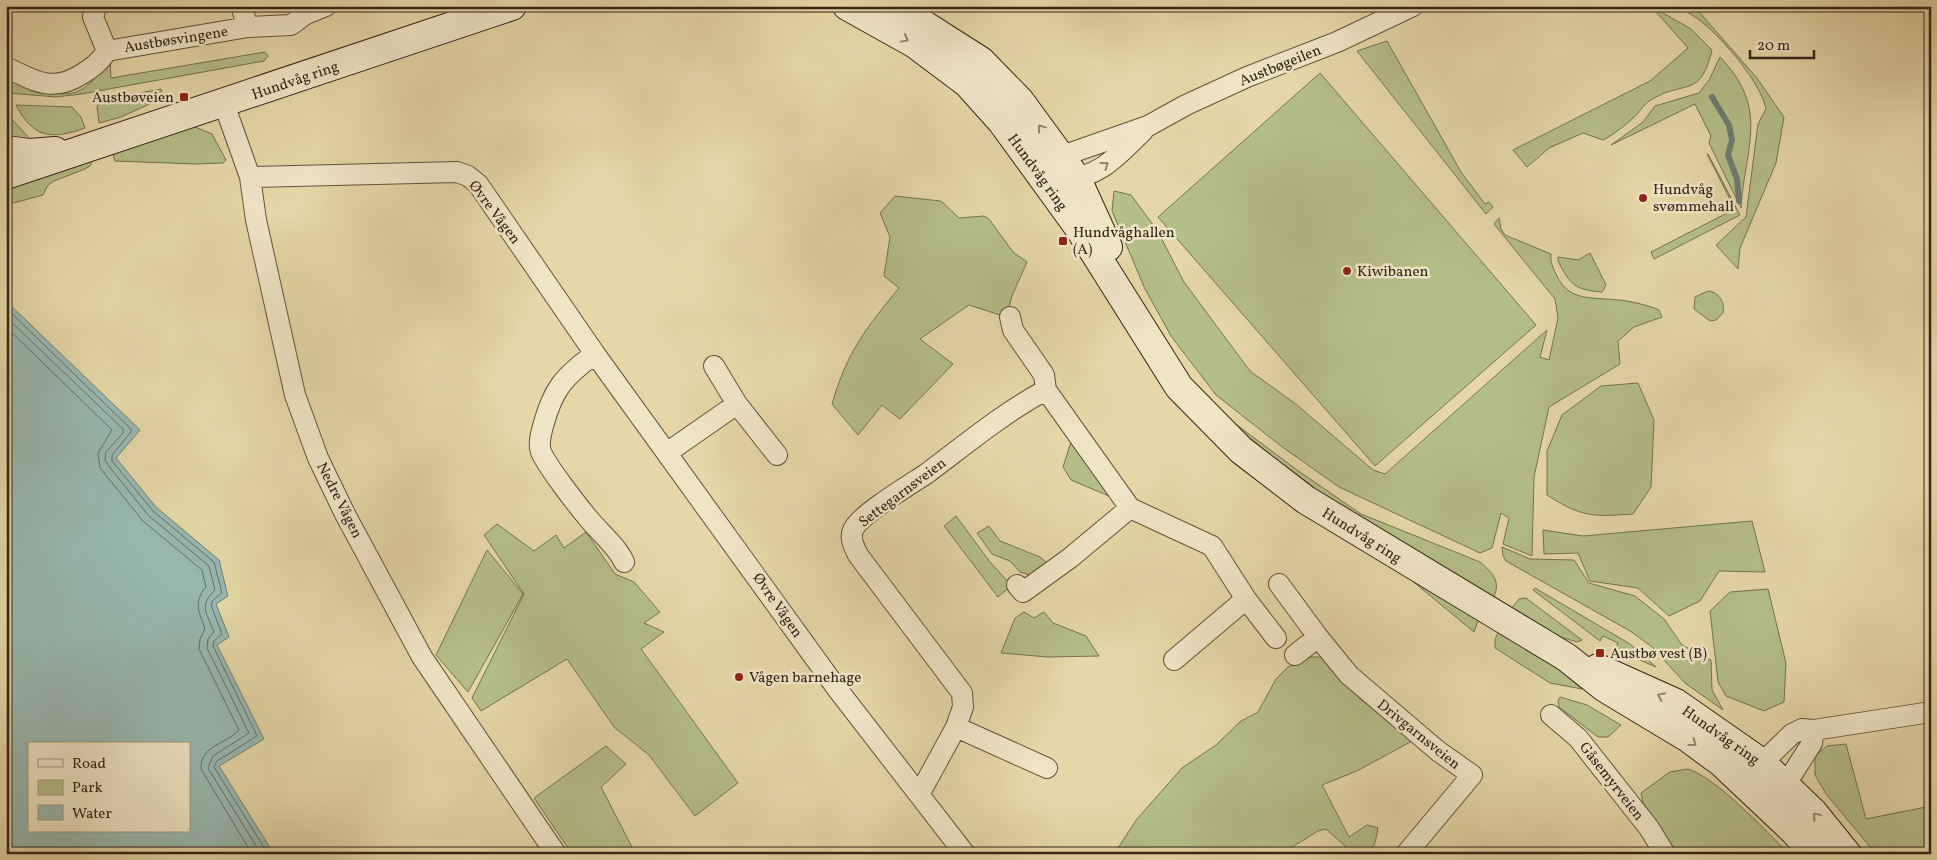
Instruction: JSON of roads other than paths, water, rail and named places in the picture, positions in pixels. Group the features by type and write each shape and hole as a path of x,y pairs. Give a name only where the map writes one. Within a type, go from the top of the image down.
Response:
{"main road":[{"name":"Hundvåg ring","path":"6,175 224,104 512,6"},
{"name":"Hundvåg ring","path":"847,6 915,44 967,83 1002,122 1079,228 1179,387 1240,450 1306,500 1566,657 1604,688 1688,738 1722,763 1794,831 1814,854"},
{"name":"Hundvåg ring","path":"879,6 926,26 981,61 1020,101 1077,179 1133,302 1179,387"},
{"name":"Hundvåg ring","path":"6,150 29,153 77,151"},
{"name":"Hundvåg ring","path":"1566,657 1611,672 1676,703 1762,763 1786,784 1847,854"}],"street":[{"path":"96,6 93,17 107,51"},
{"path":"241,6 248,27"},
{"name":"Austbøsvingene","path":"6,67 36,81 58,85 70,82 93,67 100,62 107,51 248,27 291,25 306,14 326,6"},
{"name":"Austbøgeilen","path":"1042,178 1062,156 1148,126 1186,105 1247,77 1337,42 1414,6"},
{"name":"Nedre Vågen","path":"224,104 250,177 256,220 292,379 318,458 345,514 422,657 556,854"},
{"name":"Austbøgeilen","path":"1042,178 1077,179 1104,168 1148,126"},
{"name":"Øvre Vågen","path":"250,177 412,172 457,172 468,176 485,193 595,354 668,452 833,683 920,793 965,854"},
{"path":"1010,317 1013,330 1044,375 1046,390 1130,508 1212,546 1246,599 1276,638"},
{"path":"595,354 572,370 559,384 551,398 540,443 541,452 587,517 624,562"},
{"path":"714,366 737,404 777,455"},
{"name":"Settegarnsveien","path":"920,793 956,727 963,706 962,693 858,555 852,541 853,530 863,519 952,454 1031,398 1046,390"},
{"path":"668,452 737,404"},
{"path":"1017,585 1024,592 1070,558 1130,508"},
{"name":"Drivgarnsveien","path":"1279,584 1318,637 1349,675 1368,694 1472,775 1406,854"},
{"path":"1174,660 1246,599"},
{"path":"1295,654 1318,637"},
{"path":"1753,793 1762,763 1792,734 1802,728 1814,730 1931,712"},
{"name":"Gåsemyrveien","path":"1551,716 1578,738 1595,758 1649,828 1665,854"},
{"path":"956,727 1047,768"},
{"path":"1753,793 1786,784 1812,743 1814,730"}],"water":[{"path":"6,301 140,430 116,458 156,507 219,560 228,596 216,604 229,637 217,645 264,739 219,766 274,854 6,854"}],"waterway":[{"path":"1712,97 1729,125 1732,140 1728,155 1737,179 1739,201"}],"place":[{"name":"Austbøveien","path":"184,97"},
{"name":"Hundvåg svømmehall","path":"1643,198"},
{"name":"Hundvåghallen (A)","path":"1063,241"},
{"name":"Kiwibanen","path":"1347,271"},
{"name":"Austbø vest (B)","path":"1600,653"},
{"name":"Vågen barnehage","path":"739,677"}]}
